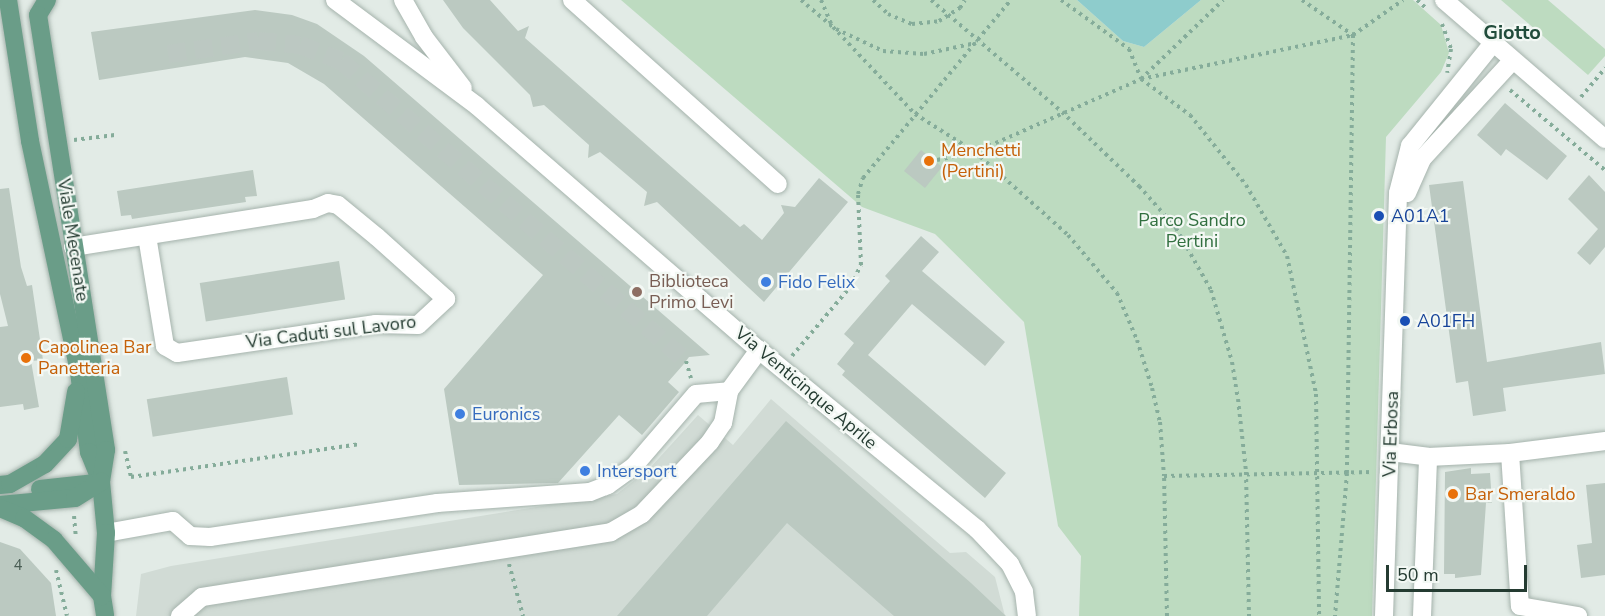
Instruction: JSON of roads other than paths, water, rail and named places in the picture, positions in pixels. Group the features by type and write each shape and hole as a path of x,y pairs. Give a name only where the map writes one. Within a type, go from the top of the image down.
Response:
{"main road":[{"name":"Viale Mecenate","path":"8,0 30,141 79,372 89,452 101,482"},
{"name":"Viale Mecenate","path":"47,0 38,15 106,450 101,482 106,533 102,596 105,616"},
{"name":"Viale Mecenate","path":"0,485 10,484 45,464 68,439 79,372"},
{"path":"0,494 101,482"},
{"path":"0,506 75,498 101,482"},
{"path":"0,506 24,518 54,540 102,596"}],"street":[{"name":"Via Venticinque Aprile","path":"335,0 477,106 759,350 977,529 1010,564 1024,592 1027,616"},
{"name":"Via Venticinque Aprile","path":"403,0 424,37 477,106"},
{"path":"572,0 778,184"},
{"path":"1444,0 1605,139"},
{"name":"Via Erbosa","path":"1384,616 1398,251 1398,193 1410,146 1493,43"},
{"name":"Via Erbosa","path":"1398,251 1407,193 1422,159 1513,60"},
{"name":"Via Caduti sul Lavoro","path":"74,247 314,209 328,203 338,205 446,299 418,325 376,324 177,353 165,346 147,236"},
{"path":"180,616 202,597 611,532 630,523 710,441 723,423 729,391 759,350"},
{"path":"106,533 172,521 190,536 210,537 437,503 590,492 608,485 634,466 696,394 729,391"},
{"path":"1390,452 1428,457 1510,453 1605,441"},
{"path":"1510,453 1520,606 1578,616"},
{"path":"1422,616 1428,457"}],"water":[{"path":"1077,0 1201,0 1144,47 1123,41"}],"tunnel":[{"path":"168,54 258,41 300,45 341,61 686,361"}],"place":[{"name":"Menchetti (Pertini)","path":"929,161"},
{"name":"A01A1","path":"1379,216"},
{"name":"Fido Felix","path":"766,282"},
{"name":"Biblioteca Primo Levi","path":"637,292"},
{"name":"A01FH","path":"1405,321"},
{"name":"Capolinea Bar Panetteria","path":"26,358"},
{"name":"Euronics","path":"460,414"},
{"name":"Intersport","path":"585,471"},
{"name":"Bar Smeraldo","path":"1453,494"}],"district":[{"name":"Giotto","path":"1512,32"}],"park label":[{"name":"Parco Sandro Pertini","path":"1192,231"}]}
